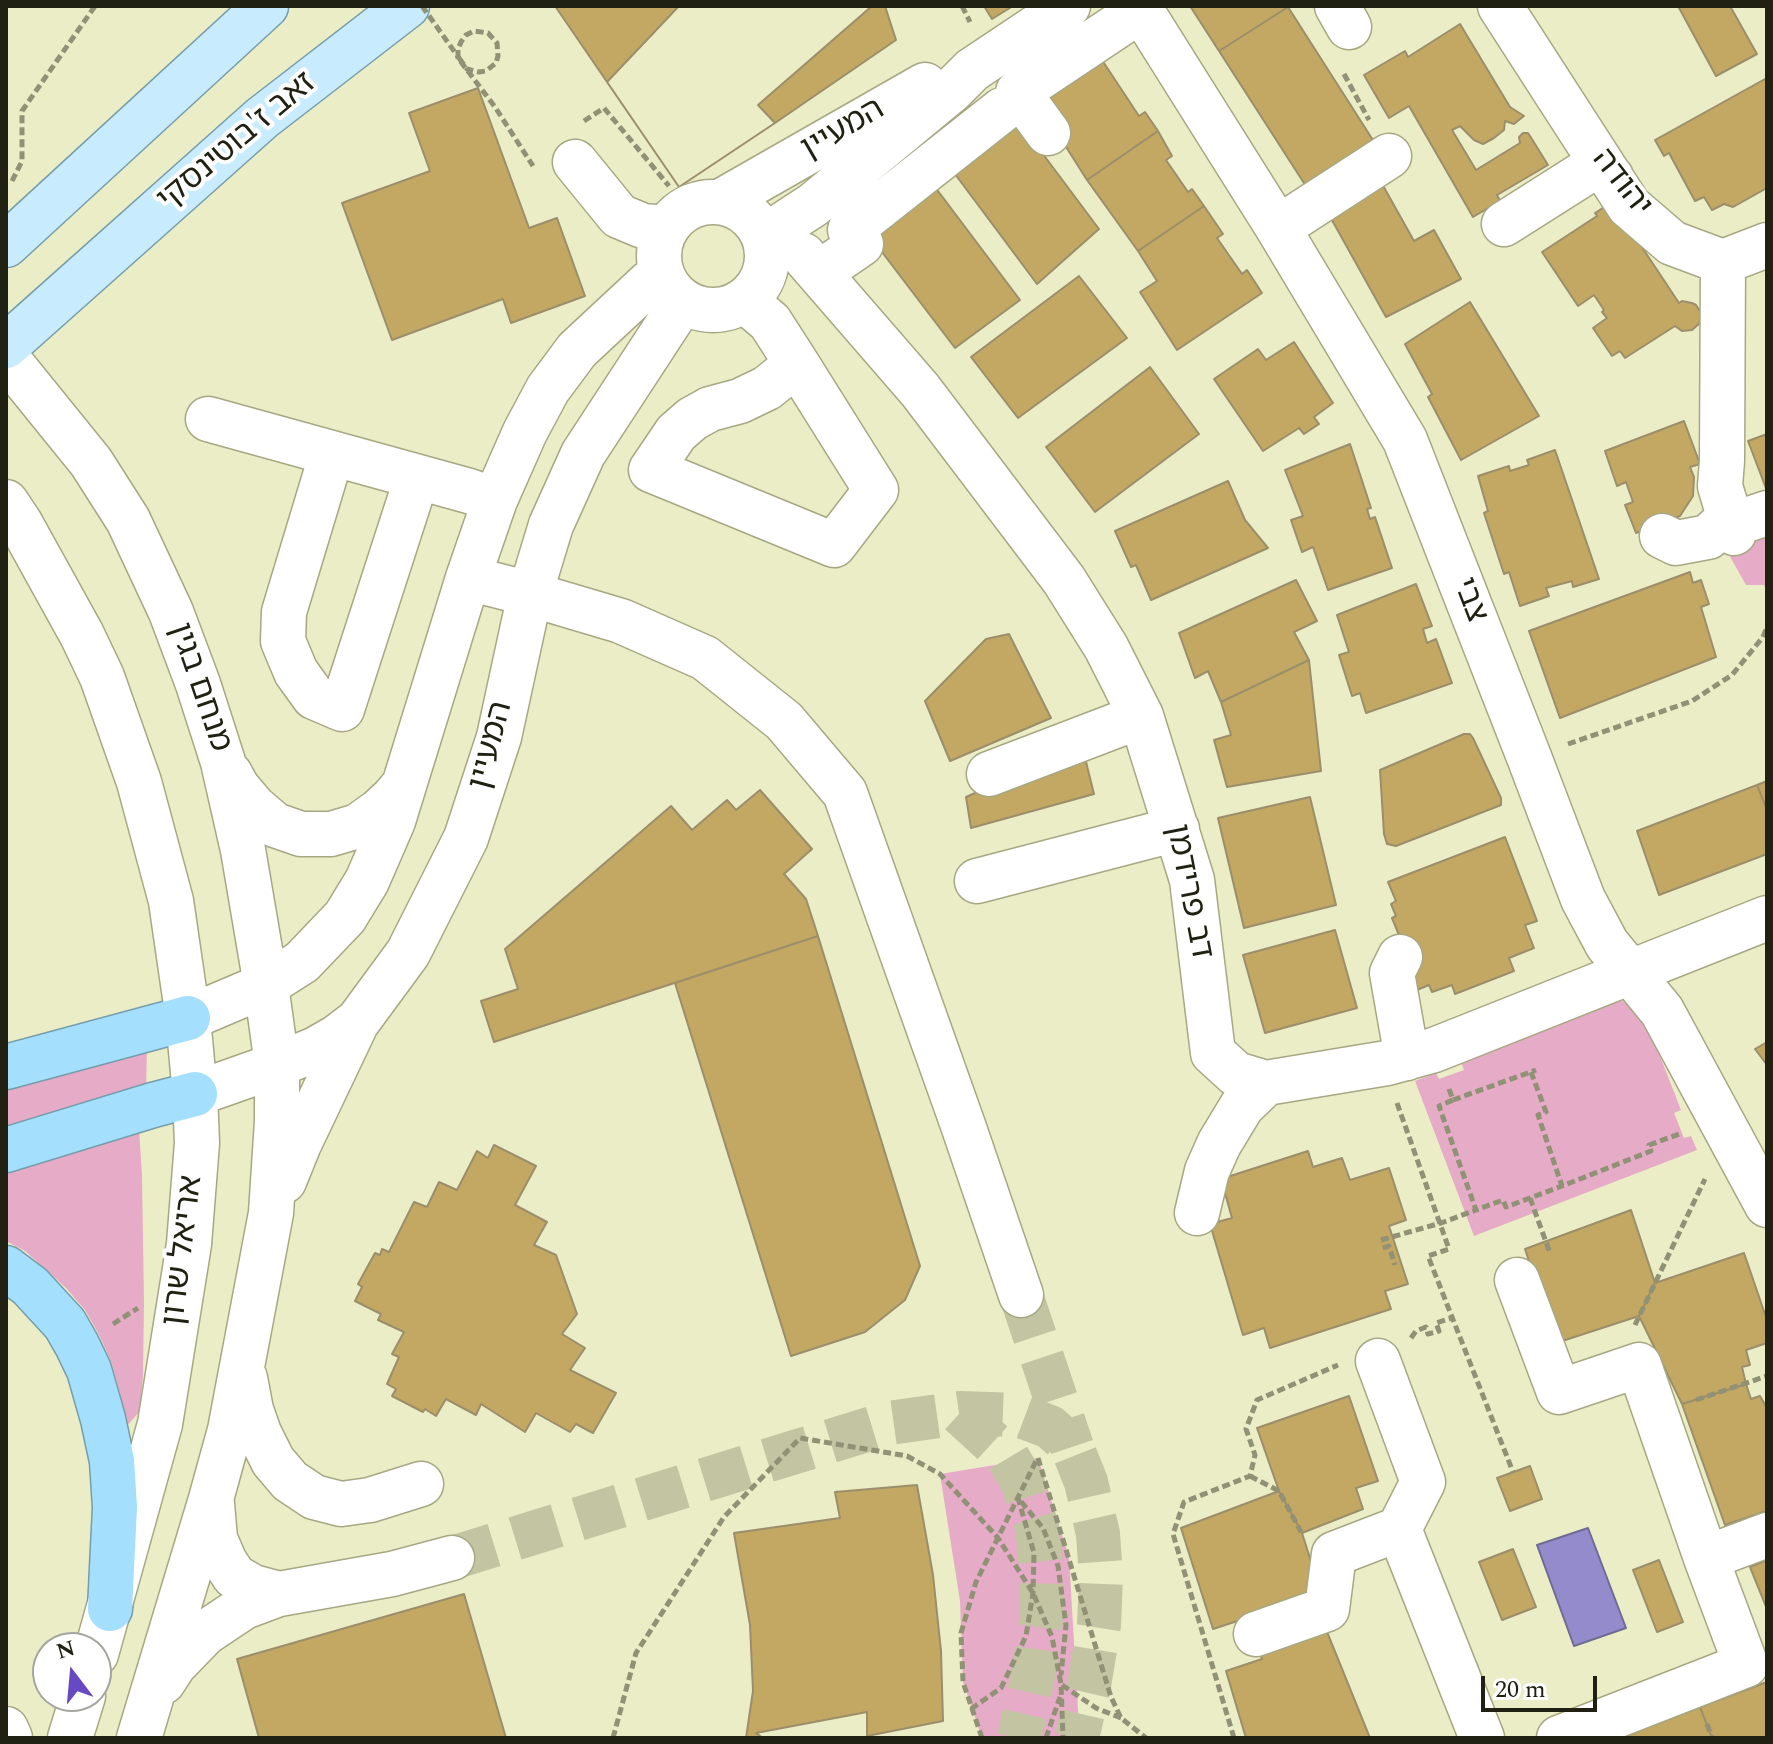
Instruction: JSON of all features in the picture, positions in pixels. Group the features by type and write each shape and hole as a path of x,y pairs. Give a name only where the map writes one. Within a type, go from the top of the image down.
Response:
{"highway":[{"path":"6,1067 188,1018"},
{"path":"6,1150 195,1094"},
{"path":"6,1268 30,1286 65,1324 89,1370 112,1461 115,1507 110,1609"}],"main road":[{"path":"13,222 266,6"},
{"name":"זאב ז'בוטינסקי","path":"6,346 262,118 407,6"}],"street":[{"name":"המעיין","path":"764,237 813,205 972,70 1068,6"},
{"name":"יהודה","path":"1500,6 1629,206 1672,243 1723,262"},
{"path":"1048,133 1018,92 1142,8"},
{"name":"צבי","path":"1142,8 1405,440 1583,899 1607,944 1662,1011 1767,1205"},
{"name":"המעיין","path":"720,202 937,78 972,70"},
{"path":"669,209 658,259 672,288 697,308 714,310 730,307 757,311 811,265 861,244 850,230 1002,110"},
{"path":"1278,228 1389,156"},
{"path":"575,162 619,216 643,226 669,209"},
{"path":"1504,224 1597,165 1611,177"},
{"path":"669,209 676,216 704,202 734,206 757,224 764,237 768,255 765,272 757,287 757,311 797,364 876,490 834,545 651,470 676,433 692,419 767,388 797,364"},
{"path":"1662,536 1676,543 1708,537 1740,522 1720,486 1723,262 1767,245"},
{"name":"דב פרידמן","path":"811,265 920,390 1064,580 1106,647 1141,716 1192,880 1213,1053 1236,1074 1266,1083"},
{"path":"188,1018 266,985 302,962 345,917 372,869 393,821 468,578 495,500 525,432 548,389 577,350 649,283 672,288"},
{"name":"המעיין","path":"195,1094 277,1065 337,1037 358,1021 408,953 466,838 499,737 530,594 551,525 583,454 672,288"},
{"name":"מנחם בגין","path":"6,357 91,462 128,520 171,612 223,762 243,850 277,1065"},
{"path":"208,419 495,500"},
{"path":"332,453 284,612 283,641 296,672 314,697 342,709 417,477"},
{"name":"אריאל שרון","path":"6,502 82,635 102,677 139,782 171,901 188,1018 195,1094 197,1143 189,1244 160,1424 103,1632"},
{"path":"468,578 621,621 705,658 784,721 845,793 1021,1295"},
{"path":"989,774 1141,716"},
{"path":"223,762 237,787 254,807 275,825 301,834 331,834 358,826 393,798 404,784"},
{"path":"977,881 1177,829"},
{"path":"1197,1213 1207,1171 1219,1144 1242,1106 1266,1083 1410,1057 1767,918"},
{"path":"1400,957 1392,973 1410,1057"},
{"path":"271,1213 299,1144 358,1021"},
{"path":"144,1720 230,1430 271,1213 277,1065"},
{"path":"1517,1280 1559,1392 1639,1365 1746,1665 1559,1738"},
{"path":"1256,1634 1327,1609 1334,1554 1399,1529 1423,1482 1372,1356"},
{"path":"242,1365 251,1410 273,1461 290,1481 314,1497 341,1504 370,1500 421,1484"},
{"path":"211,1499 215,1539 234,1576 253,1587 279,1594"},
{"path":"1399,1529 1482,1738"},
{"path":"1706,1558 1767,1535"},
{"path":"144,1720 174,1665 205,1633 244,1607 279,1594 392,1574 452,1558"},
{"path":"70,1738 78,1712"},
{"path":"6,1729 10,1738"}],"path":[{"path":"13,222 22,161 22,111 95,6"},
{"path":"422,6 460,62 467,69 486,71 496,63 497,43 481,31 466,35 458,49 460,62"},
{"path":"1344,74 1389,156"},
{"path":"657,171 669,209"},
{"path":"1529,757 1692,701 1732,675 1763,637 1767,627"},
{"path":"1453,1100 1410,1057 1396,1102 1449,1249 1428,1256 1513,1472"},
{"path":"1476,1210 1439,1106 1533,1071 1546,1112 1538,1115 1562,1186"},
{"path":"1381,1240 1441,1223 1503,1200 1506,1207 1651,1151 1649,1145 1721,1119"},
{"path":"1631,1332 1706,1178"},
{"path":"1383,1248 1389,1246 1395,1265"},
{"path":"77,1345 144,1303"},
{"path":"1250,1476 1255,1455 1246,1429 1257,1400 1372,1356 1412,1338 1416,1331 1426,1327 1428,1334 1439,1331 1436,1323 1452,1318"},
{"path":"1695,1400 1767,1376"},
{"path":"613,1738 636,1653 724,1517 800,1438 907,1456 940,1474 998,1538 1033,1593 1052,1637 1061,1684 1063,1738"},
{"path":"982,1738 963,1682 961,1633 976,1582 1038,1458 1111,1697 1121,1718"},
{"path":"1234,1738 1173,1534 1184,1502 1250,1476 1279,1491 1308,1539"},
{"path":"971,1709 1001,1688 1026,1636 1033,1593 1034,1553 1018,1498"},
{"path":"1018,1498 1043,1528 1058,1566 1066,1625 1059,1699 1046,1738"},
{"path":"1061,1684 1096,1708 1121,1718 1146,1738"}],"shaded area":[{"path":"1767,528 1767,593 1764,585 1746,585 1723,544"},
{"path":"1620,1001 1633,1002 1642,1010 1681,1110 1674,1113 1684,1138 1691,1136 1697,1150 1474,1236 1415,1081 1436,1073 1439,1079 1464,1070 1461,1062"},
{"path":"147,1045 146,1096 6,1135 6,1083"},
{"path":"139,1128 143,1374 140,1411 125,1428 111,1361 85,1310 25,1251 6,1241 6,1164"},
{"path":"1038,1458 1069,1557 1078,1738 982,1738 963,1682 960,1601 940,1474"},
{"path":"1588,1528 1626,1628 1574,1646 1537,1545"}],"building":[{"path":"555,6 872,6 758,105 775,123 679,187"},
{"path":"679,6 872,6 758,105 775,123 679,187 607,82"},
{"path":"872,6 885,6 896,40 775,123 758,105"},
{"path":"984,6 1013,6 992,19"},
{"path":"1190,6 1287,6 1288,7 1219,51"},
{"path":"1678,6 1730,6 1757,54 1716,76"},
{"path":"1288,7 1378,148 1311,194 1219,51"},
{"path":"1460,24 1510,107 1524,116 1514,124 1505,121 1504,130 1483,144 1460,126 1452,130 1476,170 1520,143 1519,137 1523,133 1528,133 1548,165 1497,195 1500,201 1473,217 1409,106 1389,118 1364,75 1405,51 1408,57"},
{"path":"1094,48 1139,116 1145,112 1158,131 1087,180 1030,90"},
{"path":"1765,79 1767,188 1733,207 1724,204 1712,210 1704,197 1695,201 1669,153 1664,156 1655,140"},
{"path":"478,88 529,228 557,218 585,296 511,323 503,299 392,340 342,203 430,171 409,113"},
{"path":"1010,110 1099,229 1037,284 946,162"},
{"path":"1158,131 1172,156 1166,160 1188,192 1192,189 1204,206 1138,251 1087,180"},
{"path":"929,179 1020,300 955,348 866,231"},
{"path":"1381,182 1414,241 1434,230 1461,279 1386,317 1328,213"},
{"path":"1612,202 1679,303 1692,303 1701,313 1700,323 1692,330 1682,331 1675,326 1625,358 1620,351 1612,356 1593,328 1607,318 1594,295 1578,306 1542,252 1597,216 1595,213"},
{"path":"1204,206 1223,234 1217,238 1242,274 1247,270 1262,293 1177,350 1140,292 1157,281 1138,251"},
{"path":"1079,276 1127,338 1018,418 971,357"},
{"path":"1470,302 1539,416 1461,460 1428,397 1432,394 1405,344"},
{"path":"1294,342 1333,403 1314,417 1319,424 1304,434 1299,428 1263,451 1214,379 1258,349 1266,360"},
{"path":"1150,367 1199,434 1095,512 1046,447"},
{"path":"1684,421 1700,464 1690,467 1694,477 1693,496 1680,516 1636,533 1625,505 1633,502 1626,482 1617,486 1605,451"},
{"path":"1767,434 1767,491 1748,441"},
{"path":"1350,444 1371,508 1367,509 1370,519 1375,517 1392,568 1328,590 1313,547 1302,552 1291,520 1303,516 1285,470"},
{"path":"1555,450 1599,579 1573,587 1572,581 1546,588 1549,596 1520,606 1509,572 1504,574 1484,513 1488,511 1478,476 1509,466 1510,471 1529,465 1527,460"},
{"path":"1228,481 1245,520 1268,548 1151,600 1136,565 1131,567 1115,531"},
{"path":"1690,572 1693,583 1701,580 1709,604 1701,607 1716,657 1560,718 1529,631"},
{"path":"1296,580 1317,621 1294,632 1309,660 1221,702 1208,671 1195,678 1179,633"},
{"path":"1416,584 1432,626 1423,629 1427,643 1436,639 1452,683 1366,713 1360,693 1352,696 1339,655 1349,652 1337,615"},
{"path":"1009,634 1051,718 950,761 925,701 986,639"},
{"path":"1309,660 1321,771 1227,787 1214,740 1231,735 1221,702"},
{"path":"1470,734 1473,738 1501,798 1501,805 1396,846 1387,844 1380,770"},
{"path":"1082,746 1094,794 971,828 966,797"},
{"path":"1767,781 1767,810 1757,785"},
{"path":"1757,785 1767,810 1767,854 1659,895 1637,831"},
{"path":"760,790 812,849 784,874 806,899 818,936 494,1042 481,1001 518,989 505,949 671,806 692,830 727,800 736,810"},
{"path":"1310,797 1336,905 1244,928 1218,818"},
{"path":"1505,837 1537,921 1525,925 1534,948 1509,958 1514,971 1455,994 1452,985 1432,992 1429,985 1407,994 1403,945 1392,918 1396,916 1391,904 1396,901 1388,882"},
{"path":"1335,930 1357,1008 1265,1033 1243,955"},
{"path":"818,936 920,1266 905,1300 865,1332 791,1356 675,983"},
{"path":"1767,1042 1767,1065 1755,1049"},
{"path":"494,1145 536,1166 515,1205 547,1222 534,1245 556,1255 577,1314 562,1334 585,1348 570,1370 616,1393 593,1433 576,1424 570,1432 536,1413 525,1432 481,1404 476,1415 446,1399 436,1416 392,1396 396,1389 387,1384 399,1357 392,1354 404,1332 378,1320 381,1314 355,1301 362,1287 358,1284 375,1253 380,1255 382,1249 389,1252 414,1202 427,1207 439,1182 457,1190 477,1151 488,1158"},
{"path":"1308,1151 1313,1167 1342,1158 1350,1180 1389,1168 1406,1220 1389,1226 1408,1284 1385,1291 1391,1309 1270,1348 1264,1328 1243,1335 1210,1224 1232,1218 1221,1179"},
{"path":"1631,1210 1655,1283 1639,1316 1556,1343 1525,1249"},
{"path":"1744,1253 1767,1320 1767,1343 1746,1350 1750,1365 1742,1367 1746,1384 1682,1404 1639,1316 1655,1283"},
{"path":"1746,1384 1751,1399 1760,1396 1767,1408 1767,1511 1725,1525 1682,1404"},
{"path":"1349,1396 1378,1481 1356,1488 1363,1509 1302,1533 1279,1491 1257,1428"},
{"path":"1530,1466 1542,1499 1510,1511 1497,1478"},
{"path":"917,1485 933,1575 941,1651 943,1721 867,1736 867,1712 756,1733 763,1738 746,1738 753,1691 750,1625 734,1533 840,1518 835,1492"},
{"path":"1279,1491 1302,1533 1323,1599 1265,1612 1213,1629 1181,1528"},
{"path":"1513,1549 1536,1607 1502,1620 1479,1562"},
{"path":"1659,1560 1683,1622 1657,1632 1633,1570"},
{"path":"1767,1560 1767,1609 1750,1567"},
{"path":"464,1594 506,1738 259,1738 237,1659"},
{"path":"1323,1622 1370,1738 1246,1738 1226,1671 1262,1659 1256,1642"},
{"path":"1767,1682 1767,1738 1712,1738 1700,1707"},
{"path":"1700,1707 1712,1738 1620,1738"}],"tunnel":[{"path":"1021,1295 1072,1447"},
{"path":"960,1413 1007,1456 1022,1481 1037,1527 1042,1576 1041,1620 1019,1738"},
{"path":"452,1558 889,1423 960,1413 1018,1415 1050,1427 1072,1447 1086,1482 1098,1534 1101,1577 1099,1625 1077,1738"}]}
